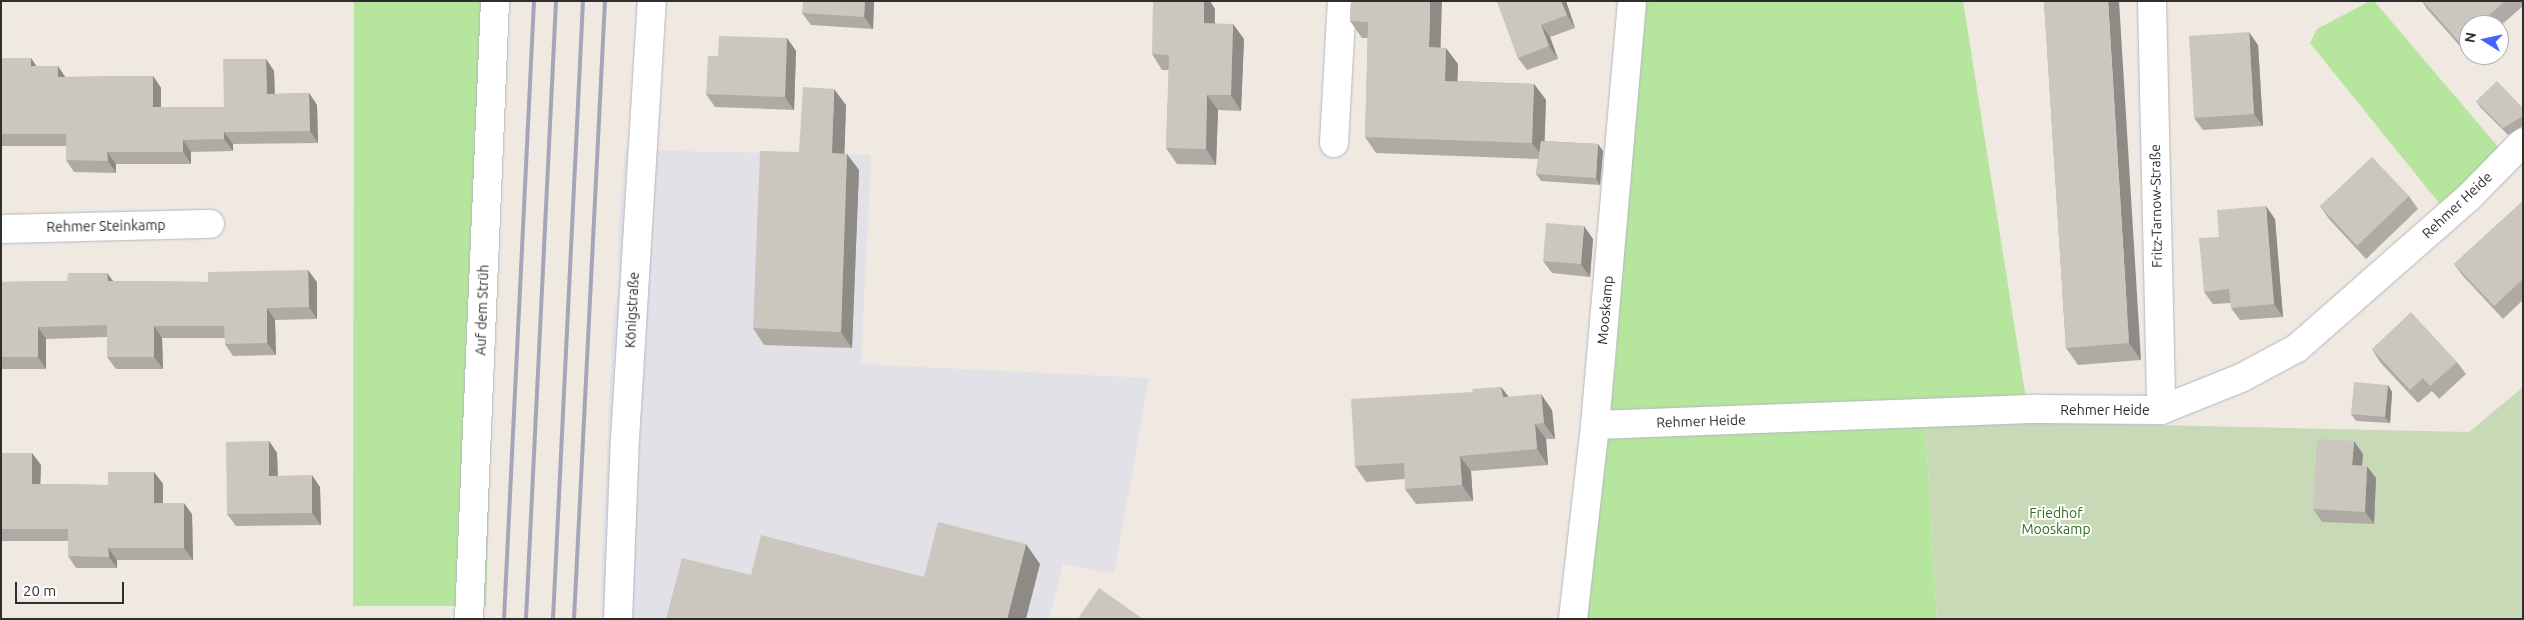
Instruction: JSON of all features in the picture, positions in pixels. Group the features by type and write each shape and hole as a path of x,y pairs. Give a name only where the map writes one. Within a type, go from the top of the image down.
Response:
{"street":[{"name":"Auf dem Strüh","path":"469,619 495,1"},
{"name":"Königstraße","path":"618,619 625,439 652,1"},
{"path":"1334,143 1342,1"},
{"name":"Mooskamp","path":"1573,619 1595,425 1632,1"},
{"name":"Fritz-Tarnow-Straße","path":"2152,1 2161,410"},
{"name":"Rehmer Heide","path":"1595,425 2038,409 2161,410 2241,378 2297,348 2468,198 2523,142"},
{"name":"Rehmer Steinkamp","path":"1,229 210,224"}],"shaded area":[{"path":"625,150 871,155 861,364 1149,378 1114,574 1063,564 1049,619 602,619 601,580 613,318 619,287 618,234"}],"green space":[{"path":"354,1 503,1 486,606 353,606"},
{"path":"1640,1 1963,1 2030,424 1925,421 1937,619 1587,619 1616,358"},
{"path":"2370,1 2374,1 2506,156 2447,213 2310,43 2317,29"},
{"name":"Friedhof Mooskamp","path":"2523,387 2523,619 1937,619 1925,420 2469,432"}],"building":[{"path":"803,1 865,1 864,17 802,13"},
{"path":"1153,1 1204,1 1204,23 1233,24 1231,95 1207,95 1206,149 1166,148 1169,55 1152,54"},
{"path":"1351,1 1430,1 1429,47 1446,48 1445,81 1534,84 1532,143 1365,137 1368,22 1350,21"},
{"path":"1497,1 1561,1 1567,15 1541,25 1549,46 1518,58"},
{"path":"2044,1 2108,1 2129,343 2066,348"},
{"path":"2423,1 2505,1 2489,15 2459,15 2459,42"},
{"path":"2249,32 2254,114 2194,118 2189,36"},
{"path":"719,36 787,38 785,97 706,94 708,56 718,56"},
{"path":"1,58 31,58 31,66 58,66 58,77 153,76 153,107 224,107 223,59 266,59 267,94 309,93 310,131 224,132 224,139 183,140 183,152 107,152 108,161 66,160 66,134 1,134"},
{"path":"2497,81 2523,108 2523,116 2503,128 2476,101"},
{"path":"803,87 834,89 832,153 847,154 841,332 753,328 760,151 799,152"},
{"path":"1541,141 1598,144 1596,178 1536,174"},
{"path":"2372,157 2409,196 2357,246 2320,206"},
{"path":"2523,201 2523,279 2494,306 2454,264"},
{"path":"2266,206 2274,304 2231,308 2229,289 2204,292 2199,238 2219,237 2217,210"},
{"path":"1546,223 1584,226 1581,264 1543,261"},
{"path":"308,270 309,307 267,308 267,343 225,344 224,326 154,326 154,357 107,357 107,325 38,327 38,357 1,357 1,282 67,281 68,273 107,273 108,281 208,282 208,272"},
{"path":"2411,312 2457,362 2430,386 2423,378 2410,390 2372,349"},
{"path":"2354,382 2388,385 2385,417 2351,414"},
{"path":"1501,387 1503,397 1541,394 1544,423 1535,424 1537,449 1460,456 1462,485 1405,489 1404,463 1355,466 1351,399 1473,392 1472,389"},
{"path":"2317,439 2354,441 2352,465 2367,466 2365,512 2313,509"},
{"path":"269,441 269,476 312,475 312,513 227,514 226,442"},
{"path":"1,453 32,453 32,484 108,485 108,472 154,472 154,503 184,503 184,548 108,548 109,557 68,556 68,529 1,529"},
{"path":"938,522 1026,544 1007,619 666,619 682,558 751,575 761,535 924,577"},
{"path":"1099,588 1143,619 1081,619 1079,617"}],"railway":[{"path":"504,619 534,1"},
{"path":"526,619 556,1"},
{"path":"553,619 583,1"},
{"path":"574,619 605,1"}]}
